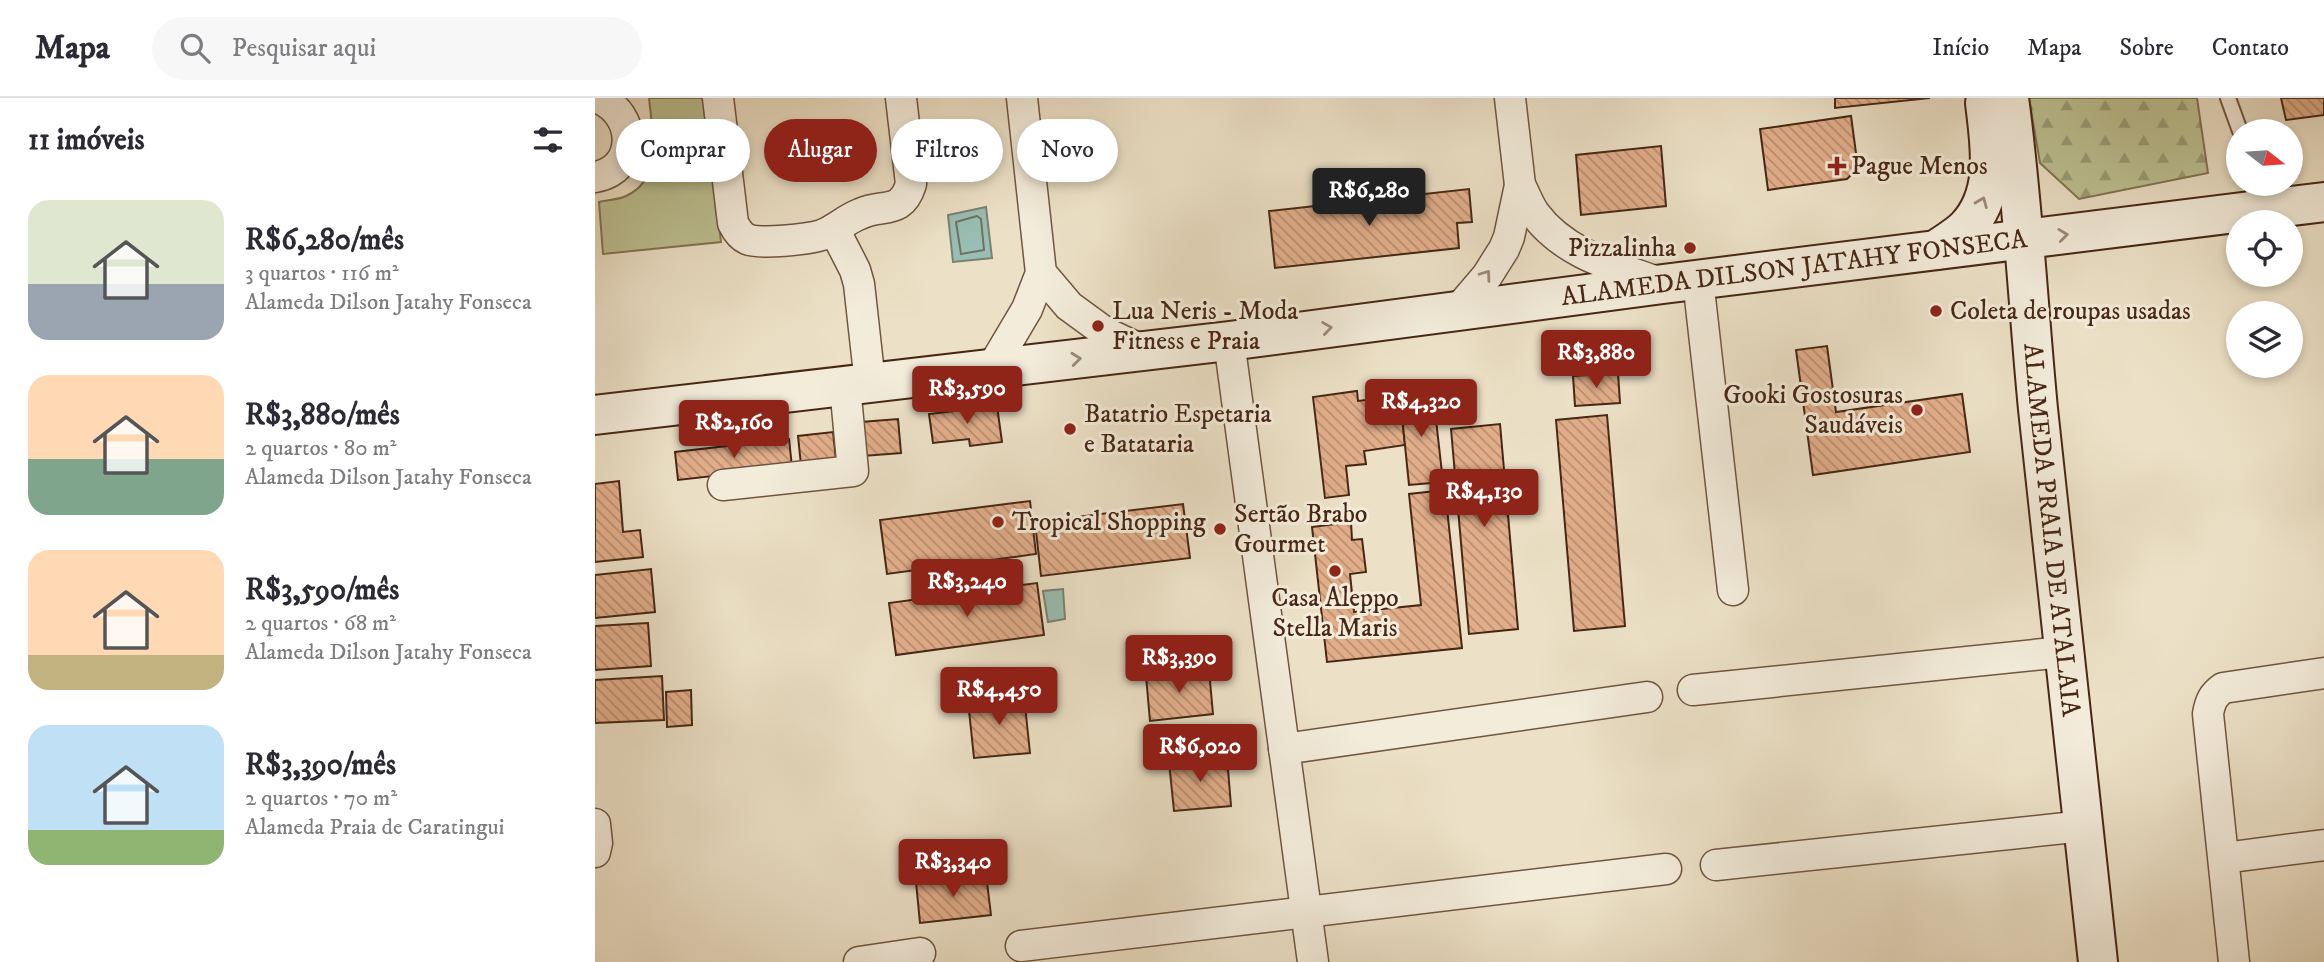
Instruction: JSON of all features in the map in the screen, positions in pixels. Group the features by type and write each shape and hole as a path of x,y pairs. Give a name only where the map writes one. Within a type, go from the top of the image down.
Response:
{"main road":[{"path":"1936,250 1966,229 1978,212 1986,192 1991,170 1985,98"},
{"name":"ALAMEDA PRAIA DE ATALAIA","path":"2009,98 2017,156 2032,344 2063,652 2098,962"},
{"name":"ALAMEDA DILSON JATAHY FONSECA","path":"595,415 1229,341 1681,281 2024,240 2254,197 2324,202"}],"street":[{"path":"718,98 733,223 746,239 758,242 820,235 860,213 899,205 908,196 911,184 901,98"},
{"path":"992,368 1027,309 1041,273 1022,98"},
{"path":"1458,310 1487,276 1509,237 1520,185 1510,98"},
{"path":"595,177 612,169 627,148 625,121 618,110 604,99"},
{"path":"1520,185 1534,213 1555,236 1585,255 1681,281 1733,590"},
{"path":"723,485 853,471 858,385 859,284 855,270 834,229"},
{"path":"1041,273 1069,306 1106,333 1144,351"},
{"path":"1229,341 1313,962"},
{"path":"1693,690 2063,652"},
{"path":"2234,962 2208,714 2214,695 2231,685 2324,673"},
{"path":"1284,749 1647,697"},
{"path":"595,824 595,852"},
{"path":"1716,865 2084,826"},
{"path":"2224,858 2324,845"},
{"path":"1021,946 1666,869"},
{"path":"859,962 920,953"}],"lane":[{"path":"2228,98 2236,119"}],"green space":[{"path":"649,98 704,98 706,119 651,119"},
{"path":"2029,98 2197,98 2208,173 2079,199 2040,163"},
{"path":"643,182 714,182 721,242 603,254 599,202 623,197"}],"water":[{"path":"986,207 992,258 953,262 948,215"},
{"path":"1063,589 1065,619 1048,622 1043,591"}],"building":[{"path":"1835,98 1930,98 1835,108"},
{"path":"2281,98 2324,98 2324,115 2286,119"},
{"path":"1851,116 1858,168 1847,179 1768,190 1760,129"},
{"path":"1661,146 1666,206 1581,215 1576,155"},
{"path":"1469,189 1472,222 1457,223 1459,248 1275,268 1269,211"},
{"path":"1827,346 1836,412 1962,394 1970,452 1813,475 1796,350"},
{"path":"1618,373 1620,403 1575,406 1573,376"},
{"path":"1357,391 1358,401 1400,396 1405,445 1364,451 1366,464 1346,466 1349,495 1325,498 1313,397"},
{"path":"1433,393 1443,482 1409,485 1400,396"},
{"path":"997,406 1002,442 970,446 969,439 933,443 929,414"},
{"path":"1607,415 1625,626 1574,631 1556,420"},
{"path":"898,419 901,453 863,456 861,422"},
{"path":"1500,424 1518,629 1469,634 1451,429"},
{"path":"833,432 836,460 801,465 798,436"},
{"path":"789,439 792,467 678,480 675,452"},
{"path":"619,481 623,532 640,530 643,557 595,562 595,484"},
{"path":"1445,490 1462,648 1327,662 1312,527 1351,522 1352,540 1362,539 1366,572 1350,574 1354,612 1421,605 1409,494"},
{"path":"1030,501 1036,554 887,574 880,520"},
{"path":"1183,504 1190,558 1041,576 1035,522"},
{"path":"651,569 655,612 595,618 595,575"},
{"path":"1037,583 1044,635 896,655 889,603"},
{"path":"648,623 651,666 595,670 595,626"},
{"path":"1209,670 1213,714 1150,721 1146,676"},
{"path":"662,676 664,720 595,723 595,680"},
{"path":"691,690 692,725 667,727 666,692"},
{"path":"1024,696 1030,753 974,758 968,701"},
{"path":"1227,757 1231,806 1174,811 1169,762"},
{"path":"986,874 991,915 920,923 916,882"}],"place":[{"name":"Pague Menos","path":"1837,166"},
{"name":"Pizzalinha","path":"1690,248"},
{"name":"Coleta de roupas usadas","path":"1936,311"},
{"name":"Lua Neris - Moda Fitness e Praia","path":"1098,326"},
{"name":"Gooki Gostosuras Saudáveis","path":"1917,410"},
{"name":"Batatrio Espetaria e Batataria","path":"1070,429"},
{"name":"Tropical Shopping","path":"998,522"},
{"name":"Sertão Brabo Gourmet","path":"1220,529"},
{"name":"Casa Aleppo Stella Maris","path":"1335,571"}]}
